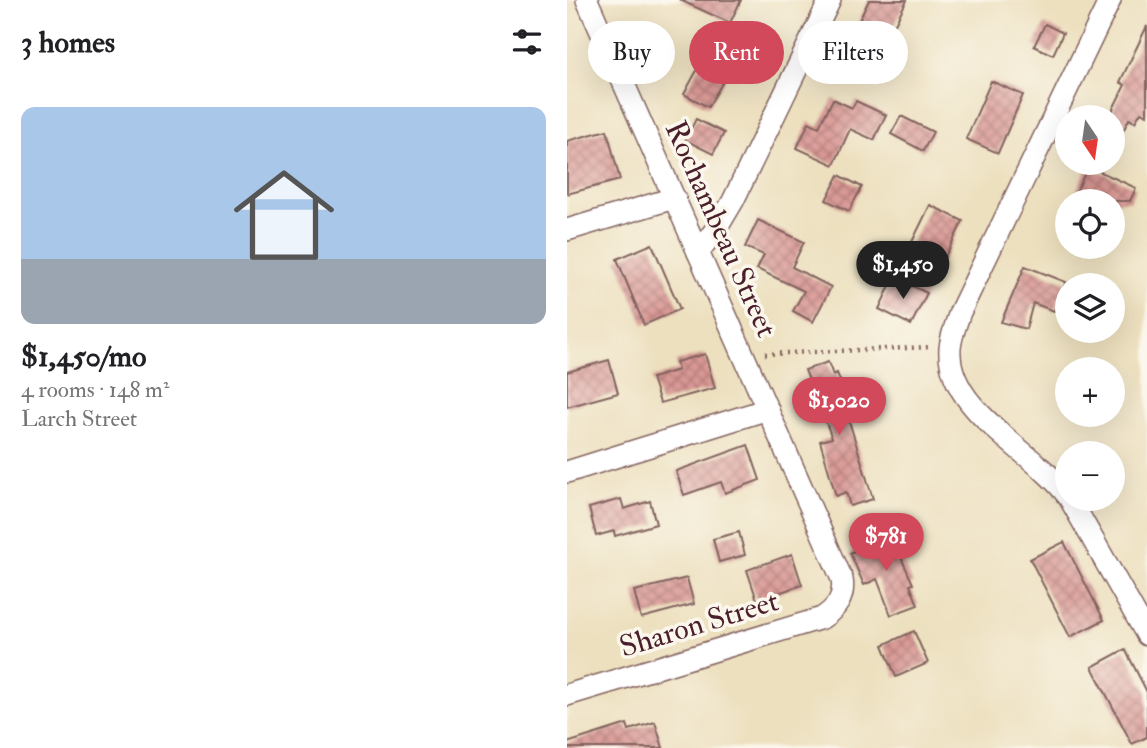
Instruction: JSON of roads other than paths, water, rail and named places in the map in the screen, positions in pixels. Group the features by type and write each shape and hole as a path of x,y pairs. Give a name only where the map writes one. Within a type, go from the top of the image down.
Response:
{"street":[{"name":"Rochambeau Street","path":"587,0 842,579 841,599"},
{"path":"698,252 733,201 830,0"},
{"path":"1055,481 980,413 965,395 951,367 950,346 960,312 1110,0"},
{"path":"567,230 674,198"},
{"path":"567,472 768,409"},
{"path":"1077,511 1144,623"},
{"name":"Sharon Street","path":"567,695 822,618 834,609 841,599"}]}
